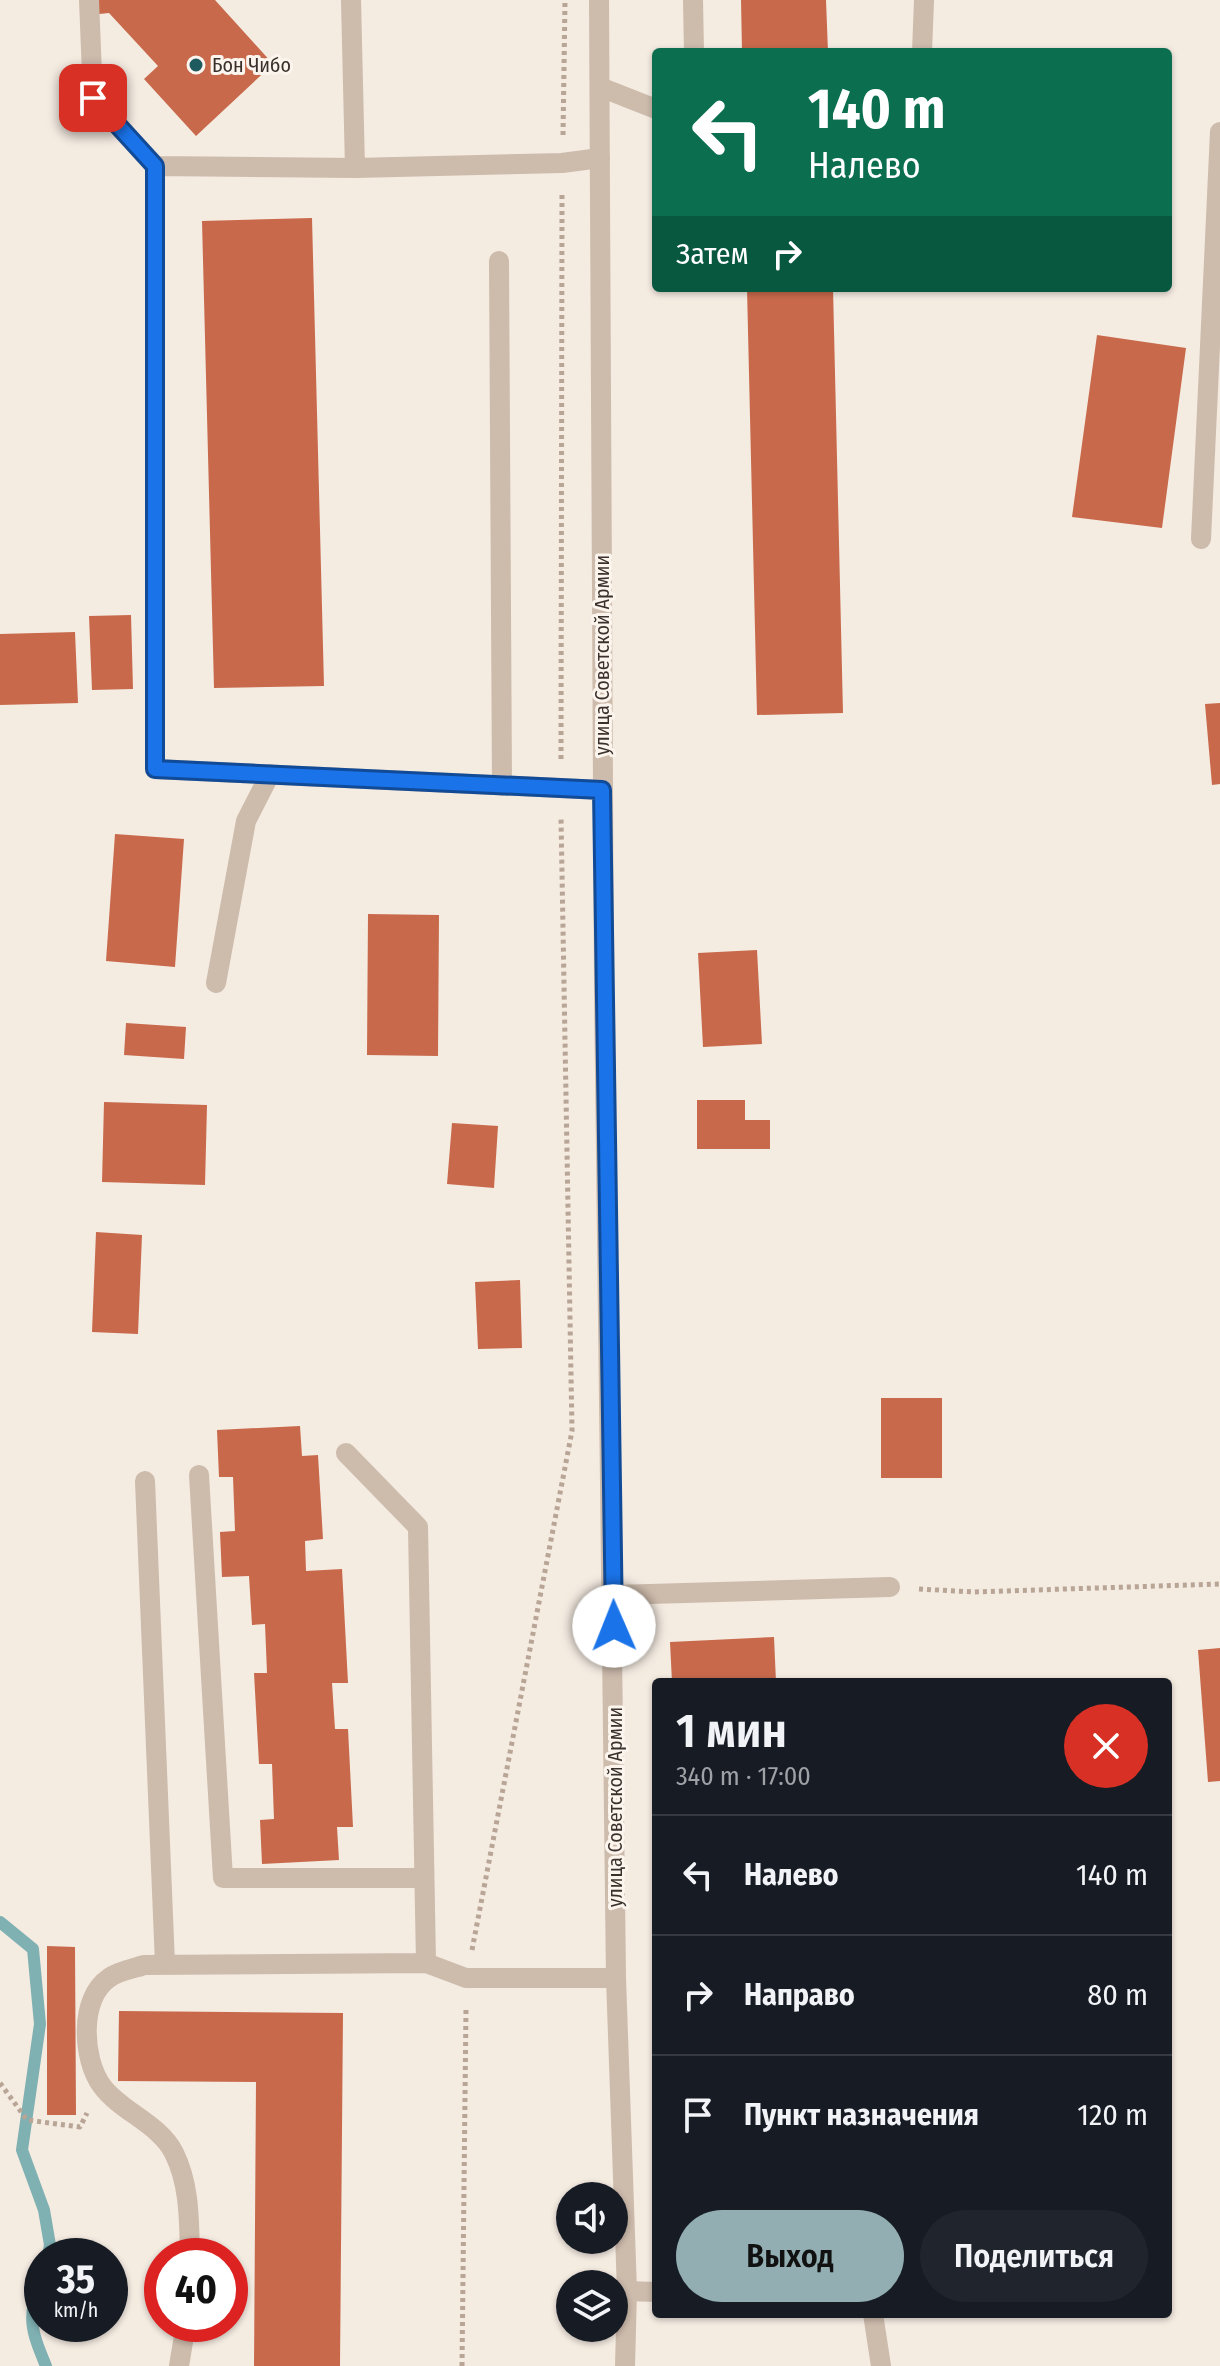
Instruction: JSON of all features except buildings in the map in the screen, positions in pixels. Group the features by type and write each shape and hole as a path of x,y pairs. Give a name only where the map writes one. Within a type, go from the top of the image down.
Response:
{"street":[{"path":"89,0 93,98 155,166 155,769 602,790"},
{"path":"351,0 355,168"},
{"name":"улица Советской Армии","path":"599,0 602,790 614,1595 616,1978 626,2270"},
{"path":"693,0 694,48"},
{"path":"922,48 924,0"},
{"path":"600,87 652,107"},
{"path":"1201,539 1220,132"},
{"path":"155,166 355,168 562,163 600,158"},
{"path":"499,261 502,786"},
{"path":"216,983 246,821 270,774"},
{"path":"346,1453 418,1527 426,1963"},
{"path":"199,1475 223,1878 424,1878"},
{"path":"145,1481 165,1964"},
{"path":"614,1595 890,1587"},
{"path":"189,2238 188,2197 174,2151 101,2086 84,2027 91,2001 108,1978 144,1965 165,1964 426,1963 466,1978 616,1978"},
{"path":"628,2291 652,2292"},
{"path":"874,2318 881,2366"},
{"path":"179,2366 183,2342"},
{"name":"улица Советской Армии","path":"625,2366 626,2342"}],"path":[{"path":"462,2366 466,1978 572,1431 561,786 565,0"},
{"path":"890,1587 974,1592 1220,1584"},
{"path":"0,2083 27,2120 80,2127 101,2086"}],"waterway":[{"path":"0,1922 33,1949 40,2024 22,2150 44,2210 49,2238"},
{"path":"37,2342 46,2366"}],"place":[{"name":"Бон Чибо","path":"196,65"}],"route":[{"path":"93,98 155,166 155,769 602,790 614,1626"}]}
